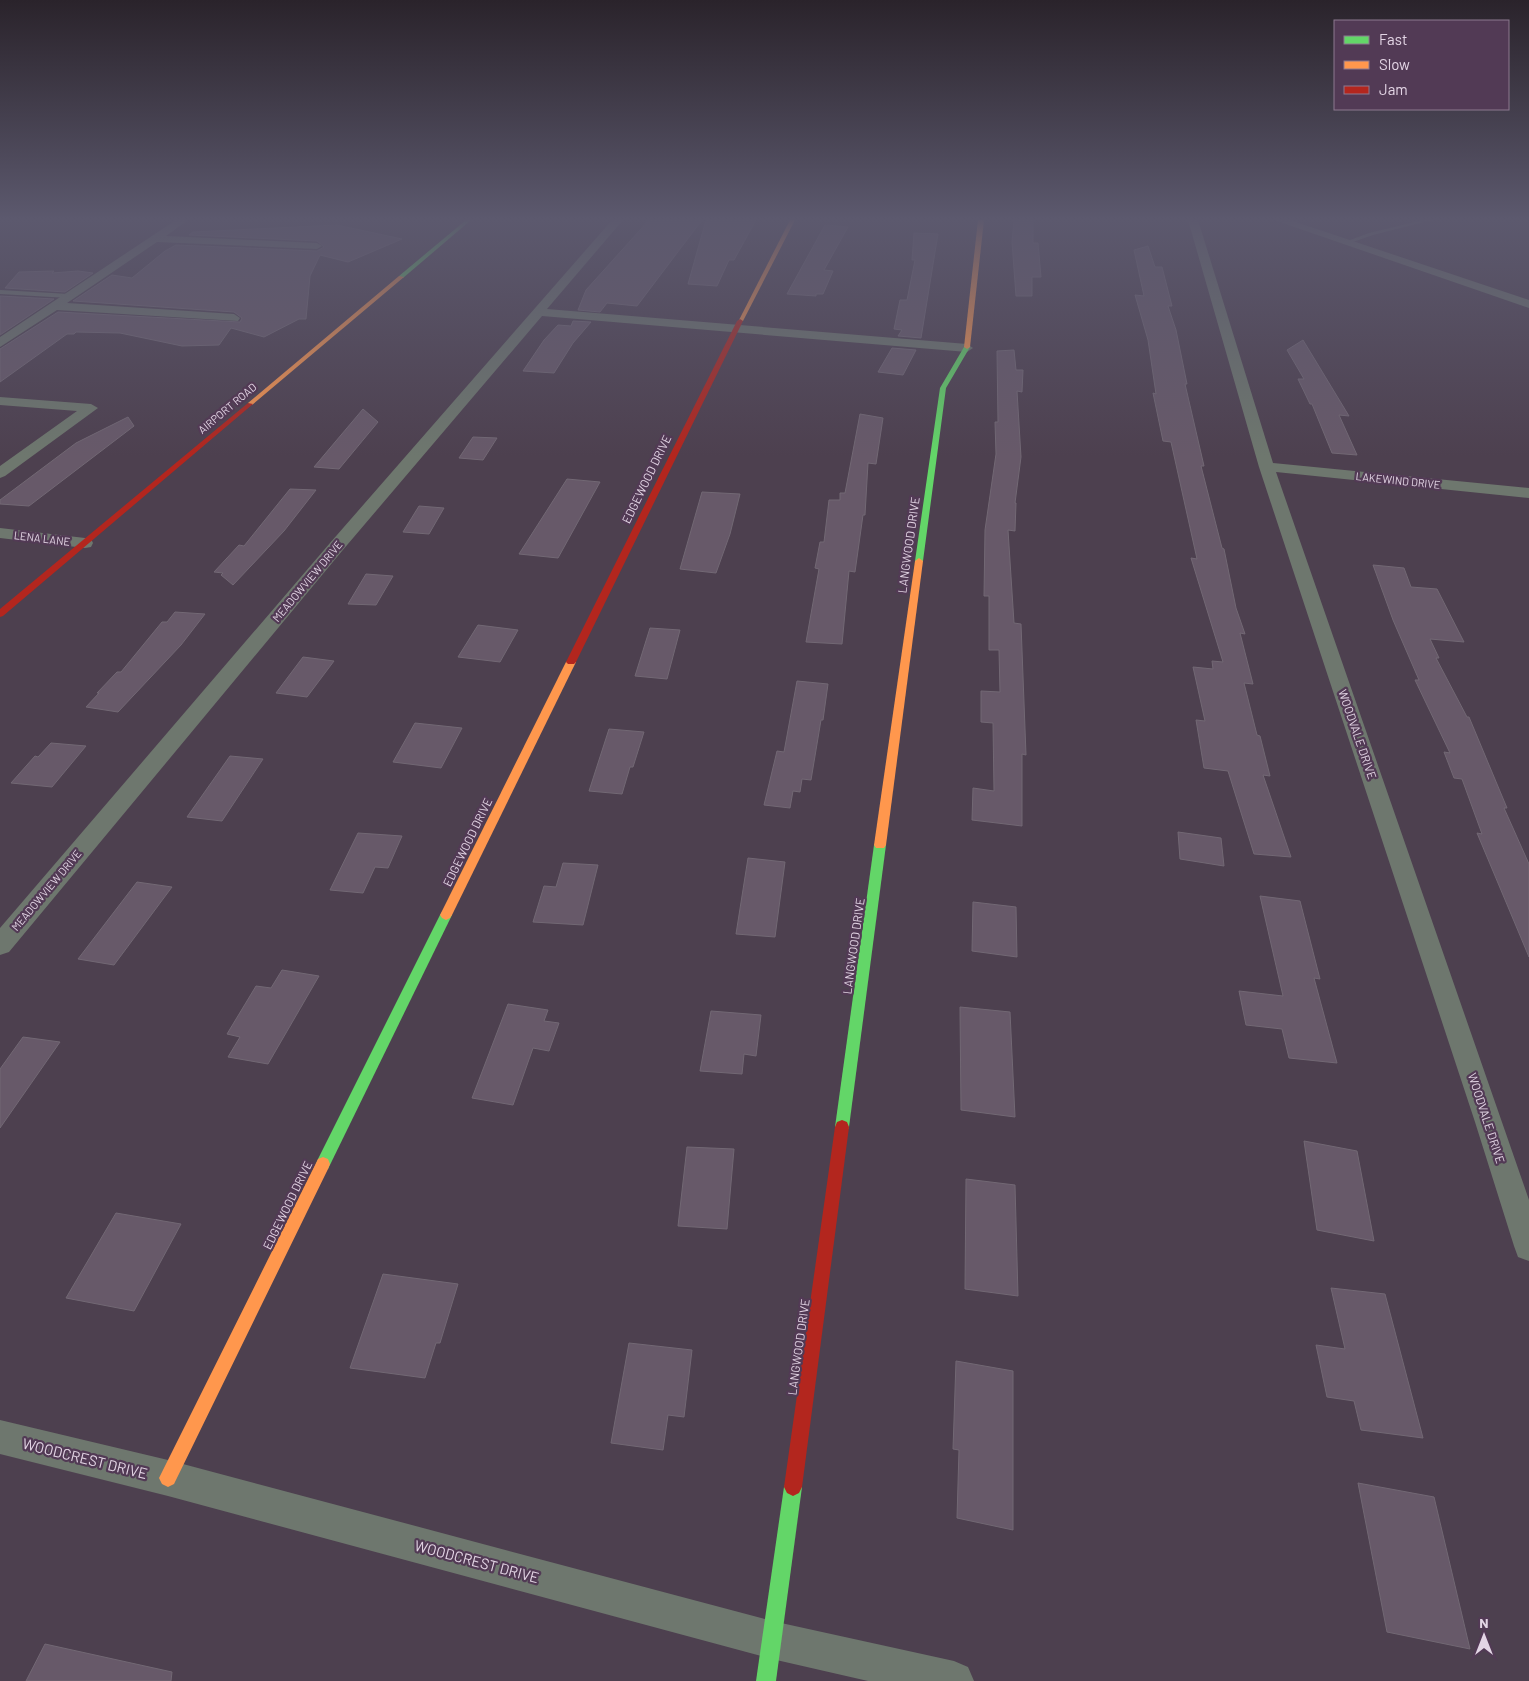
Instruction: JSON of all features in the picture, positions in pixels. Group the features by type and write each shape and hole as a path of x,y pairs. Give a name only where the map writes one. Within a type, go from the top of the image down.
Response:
{"main road":[{"name":"AIRPORT ROAD","path":"0,614 376,298"},
{"name":"EDGEWOOD DRIVE","path":"168,1478 752,298"},
{"name":"LANGWOOD DRIVE","path":"766,1681 943,388 967,348 972,298"}],"street":[{"path":"0,343 65,298"},
{"name":"MEADOWVIEW DRIVE","path":"0,945 336,547 550,298"},
{"name":"WOODVALE DRIVE","path":"1217,298 1267,467 1489,1122 1529,1246"},
{"path":"1512,298 1529,304"},
{"path":"54,306 234,318"},
{"path":"538,312 967,348"},
{"path":"0,401 91,408 0,473"},
{"name":"LAKEWIND DRIVE","path":"1267,467 1529,493"},
{"name":"LENA LANE","path":"0,533 85,543"},
{"name":"WOODCREST DRIVE","path":"0,1437 168,1478 772,1640 954,1681"}],"building":[{"path":"0,298 54,299 0,335"},
{"path":"77,298 308,298 306,319 299,319 264,337 231,328 219,345 182,346 120,333 76,332 74,334 67,334 0,382 0,349 58,312 240,322 242,318 234,312 73,301"},
{"path":"583,298 643,298 637,306 607,303 600,312 578,310"},
{"path":"907,298 927,298 921,338 898,336 902,330 894,329 900,300"},
{"path":"1136,298 1170,298 1172,306 1168,306 1176,330 1187,384 1185,384 1204,466 1201,466 1222,548 1224,549 1236,608 1245,634 1240,633 1253,684 1244,683 1270,776 1263,775 1291,857 1254,854 1228,771 1204,768 1196,720 1205,721 1193,667 1213,669 1212,661 1223,662 1191,558 1197,559 1171,442 1163,441 1153,393 1156,394 1148,340"},
{"path":"573,321 591,322 573,343 554,373 523,371 544,340 558,325 571,326"},
{"path":"1303,340 1349,416 1339,415 1357,455 1332,453 1312,404 1310,404 1298,379 1304,379 1287,350"},
{"path":"892,348 916,350 903,375 878,372"},
{"path":"1014,350 1016,370 1023,370 1022,392 1017,391 1021,457 1015,503 1015,531 1008,530 1014,623 1021,624 1026,755 1022,754 1022,826 972,820 973,788 994,791 993,723 981,722 981,691 1000,692 999,650 989,650 989,596 984,596 985,530 996,454 995,422 998,422 997,351"},
{"path":"363,409 378,422 339,469 314,467"},
{"path":"860,414 883,418 876,464 868,463 865,515 863,515 855,572 849,571 842,644 806,642 819,569 815,568 820,542 824,542 829,500 840,500 840,493 845,493"},
{"path":"128,417 134,426 29,506 0,504 0,500 76,443"},
{"path":"473,437 497,438 483,460 459,458"},
{"path":"567,479 600,482 558,558 519,554"},
{"path":"290,489 316,490 284,531 233,585 221,575 223,573 214,572 239,545 244,546"},
{"path":"702,492 740,494 730,534 716,573 680,569"},
{"path":"419,506 444,508 429,534 403,532"},
{"path":"1373,565 1404,568 1411,587 1437,589 1464,642 1430,639 1439,658 1436,658 1467,717 1469,717 1507,808 1504,808 1529,864 1529,957 1477,833 1482,834 1462,779 1454,778 1444,752 1450,753 1415,680 1419,680 1393,620"},
{"path":"366,574 393,576 376,605 348,604"},
{"path":"175,612 205,614 181,645 118,712 86,707 117,672 121,672 162,622 167,622"},
{"path":"478,625 518,630 500,662 458,657"},
{"path":"650,628 680,630 667,679 635,676"},
{"path":"303,657 334,661 307,697 276,693"},
{"path":"797,681 828,684 811,780 802,779 800,792 793,791 790,808 764,805 777,751 784,752"},
{"path":"415,723 462,728 441,768 393,762"},
{"path":"609,729 644,732 622,794 589,791"},
{"path":"51,743 86,746 52,787 11,783 35,756 38,757"},
{"path":"230,756 263,759 222,821 187,817"},
{"path":"1178,832 1221,838 1224,866 1180,859"},
{"path":"358,833 402,836 388,868 375,867 363,893 330,890"},
{"path":"748,858 785,862 775,937 736,934"},
{"path":"563,863 598,865 583,925 533,922 544,886 556,887"},
{"path":"137,882 172,887 114,965 78,959"},
{"path":"1260,896 1300,901 1320,979 1314,978 1337,1063 1289,1058 1282,1029 1246,1025 1239,991 1283,996"},
{"path":"973,902 1016,907 1017,957 972,951"},
{"path":"282,970 319,976 268,1064 228,1057 240,1037 227,1034 256,986 271,988"},
{"path":"508,1004 548,1010 544,1021 559,1023 549,1051 533,1048 513,1105 472,1098"},
{"path":"960,1007 1010,1012 1015,1117 961,1110"},
{"path":"711,1011 761,1015 756,1056 744,1054 742,1074 700,1071"},
{"path":"23,1037 60,1042 0,1128 0,1069"},
{"path":"1304,1141 1357,1151 1374,1241 1317,1230"},
{"path":"687,1147 734,1149 727,1229 678,1226"},
{"path":"966,1179 1015,1185 1018,1296 965,1289"},
{"path":"116,1213 181,1224 134,1311 66,1298"},
{"path":"383,1274 458,1284 440,1343 436,1343 425,1378 350,1368"},
{"path":"1331,1288 1385,1294 1423,1438 1361,1430 1354,1401 1327,1397 1316,1345 1345,1349"},
{"path":"629,1343 692,1350 684,1417 668,1415 663,1450 611,1443"},
{"path":"956,1361 1013,1371 1013,1530 957,1518 959,1450 953,1449"},
{"path":"1358,1483 1434,1497 1470,1649 1387,1632"},
{"path":"45,1644 172,1672 171,1681 26,1681"}],"traffic: fast":[{"path":"919,561 943,388 967,347"},
{"path":"842,1127 880,845"},
{"path":"323,1164 446,915"},
{"path":"766,1681 793,1487"}],"traffic: slow":[{"path":"250,404 376,298"},
{"path":"740,321 752,298"},
{"path":"967,347 972,298"},
{"path":"880,845 919,561"},
{"path":"446,915 571,662"},
{"path":"168,1478 323,1164"}],"traffic: jam":[{"path":"571,662 740,321"},
{"path":"0,614 250,404"},
{"path":"793,1487 842,1127"}]}
